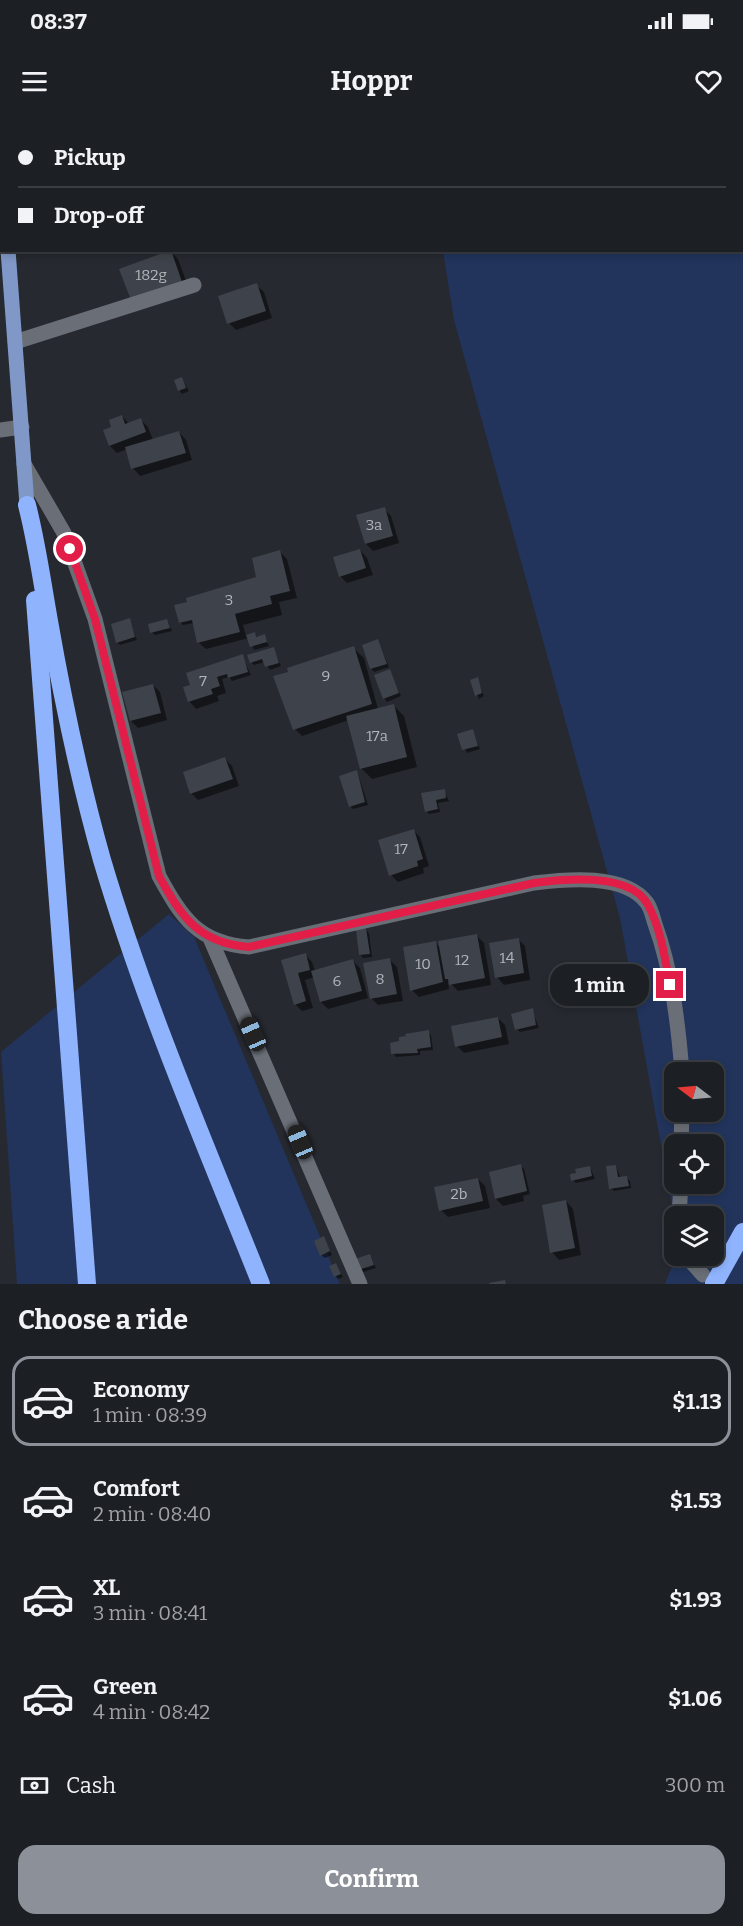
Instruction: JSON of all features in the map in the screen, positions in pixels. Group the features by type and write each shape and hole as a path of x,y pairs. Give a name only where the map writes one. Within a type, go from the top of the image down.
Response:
{"highway":[{"path":"27,505 87,1284"},
{"path":"27,505 39,553 61,683 102,860 139,975 165,1045 261,1284"},
{"path":"709,1279 743,1232"}],"main road":[{"path":"8,252 27,505"}],"street":[{"path":"15,342 194,285"},
{"path":"0,430 22,427"},
{"path":"24,464 64,533 95,619 159,876 176,907 192,926 210,938 230,945 249,947 534,883 567,879 605,881 628,889 647,903 661,941 675,1008 681,1062"},
{"path":"210,938 360,1284"},
{"path":"696,1266 709,1279"}],"shaded area":[{"path":"443,252 743,252 743,1284 665,1284 672,1266 724,1266 724,1206 672,1206 670,1194 724,1194 724,1134 664,1134 664,1161 620,918 454,320"},
{"path":"169,914 194,937 340,1284 17,1284 1,1052"}],"building":[{"path":"166,252 172,252 182,282 131,300 119,269"},
{"path":"257,283 266,311 227,324 218,296"},
{"path":"182,377 186,388 178,391 174,380"},
{"path":"122,415 125,424 141,418 146,432 109,446 103,430 111,427 109,420"},
{"path":"179,431 186,453 131,469 125,447"},
{"path":"385,507 393,536 365,544 356,515"},
{"path":"360,549 366,568 339,577 333,557"},
{"path":"280,550 290,591 270,596 272,604 235,614 240,632 197,643 192,620 179,623 174,605 187,602 186,598 256,577 252,558"},
{"path":"130,618 135,637 116,643 111,624"},
{"path":"167,619 170,628 150,633 148,624"},
{"path":"255,632 256,637 265,634 267,642 250,647 246,635"},
{"path":"378,639 387,664 370,669 362,645"},
{"path":"354,646 372,704 293,730 273,676 288,672 287,668"},
{"path":"274,647 279,663 265,667 262,659 250,663 247,655"},
{"path":"243,654 248,672 228,678 227,674 217,677 220,686 211,689 213,694 188,702 183,687 190,685 186,673"},
{"path":"390,669 399,693 383,699 374,675"},
{"path":"478,677 482,693 475,696 470,680"},
{"path":"153,684 161,713 130,721 122,692"},
{"path":"394,704 407,757 360,769 346,716"},
{"path":"473,729 478,746 462,750 457,734"},
{"path":"225,757 233,779 190,794 183,772"},
{"path":"357,770 365,802 349,807 339,776"},
{"path":"445,789 446,798 436,800 438,809 425,812 421,793"},
{"path":"414,829 423,859 417,861 418,866 389,876 378,840"},
{"path":"366,928 370,954 359,955 356,930"},
{"path":"477,934 485,978 449,985 448,979 445,979 438,941"},
{"path":"519,938 524,973 495,978 489,943"},
{"path":"436,941 443,982 410,991 403,947"},
{"path":"306,953 310,970 298,973 306,1001 294,1005 281,960"},
{"path":"390,958 397,994 370,999 363,963"},
{"path":"353,959 362,991 320,1002 311,971"},
{"path":"533,1008 536,1025 515,1030 511,1014"},
{"path":"498,1017 502,1037 455,1047 451,1026"},
{"path":"429,1030 431,1047 417,1049 418,1053 391,1054 390,1043 399,1041 399,1037"},
{"path":"521,1164 527,1191 495,1199 489,1172"},
{"path":"616,1165 618,1177 627,1176 629,1186 609,1189 606,1166"},
{"path":"590,1166 592,1176 571,1181 570,1174 576,1173 575,1169"},
{"path":"478,1178 483,1201 439,1211 434,1187"},
{"path":"566,1200 575,1248 550,1253 542,1205"},
{"path":"324,1236 330,1251 320,1256 314,1241"},
{"path":"370,1254 374,1265 358,1270 355,1259"},
{"path":"336,1263 341,1274 334,1277 329,1266"},
{"path":"505,1280 506,1284 489,1284 489,1283"}],"route":[{"path":"70,549 95,619 159,876 176,907 192,926 210,938 230,945 249,947 534,883 567,879 605,881 628,889 647,903 661,941 670,985"}]}
